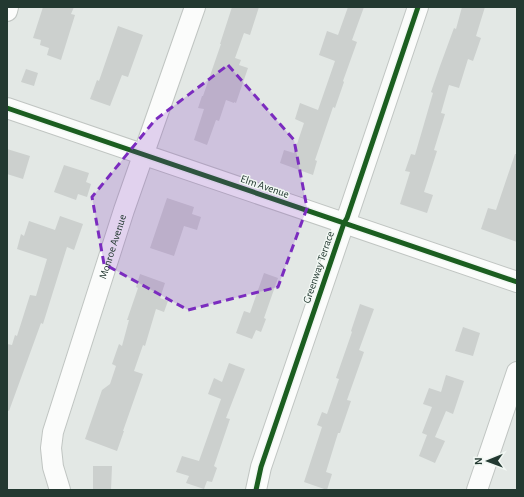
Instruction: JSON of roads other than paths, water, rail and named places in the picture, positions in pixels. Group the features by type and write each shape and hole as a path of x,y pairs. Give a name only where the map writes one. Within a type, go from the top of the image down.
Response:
{"street":[{"path":"7,11 8,7"},
{"name":"Monroe Avenue","path":"60,490 53,467 51,448 53,432 124,210 195,7"},
{"name":"Greenway Terrace","path":"256,490 261,467 418,7"},
{"name":"Elm Avenue","path":"7,108 517,282"},
{"path":"477,490 517,372"}]}
